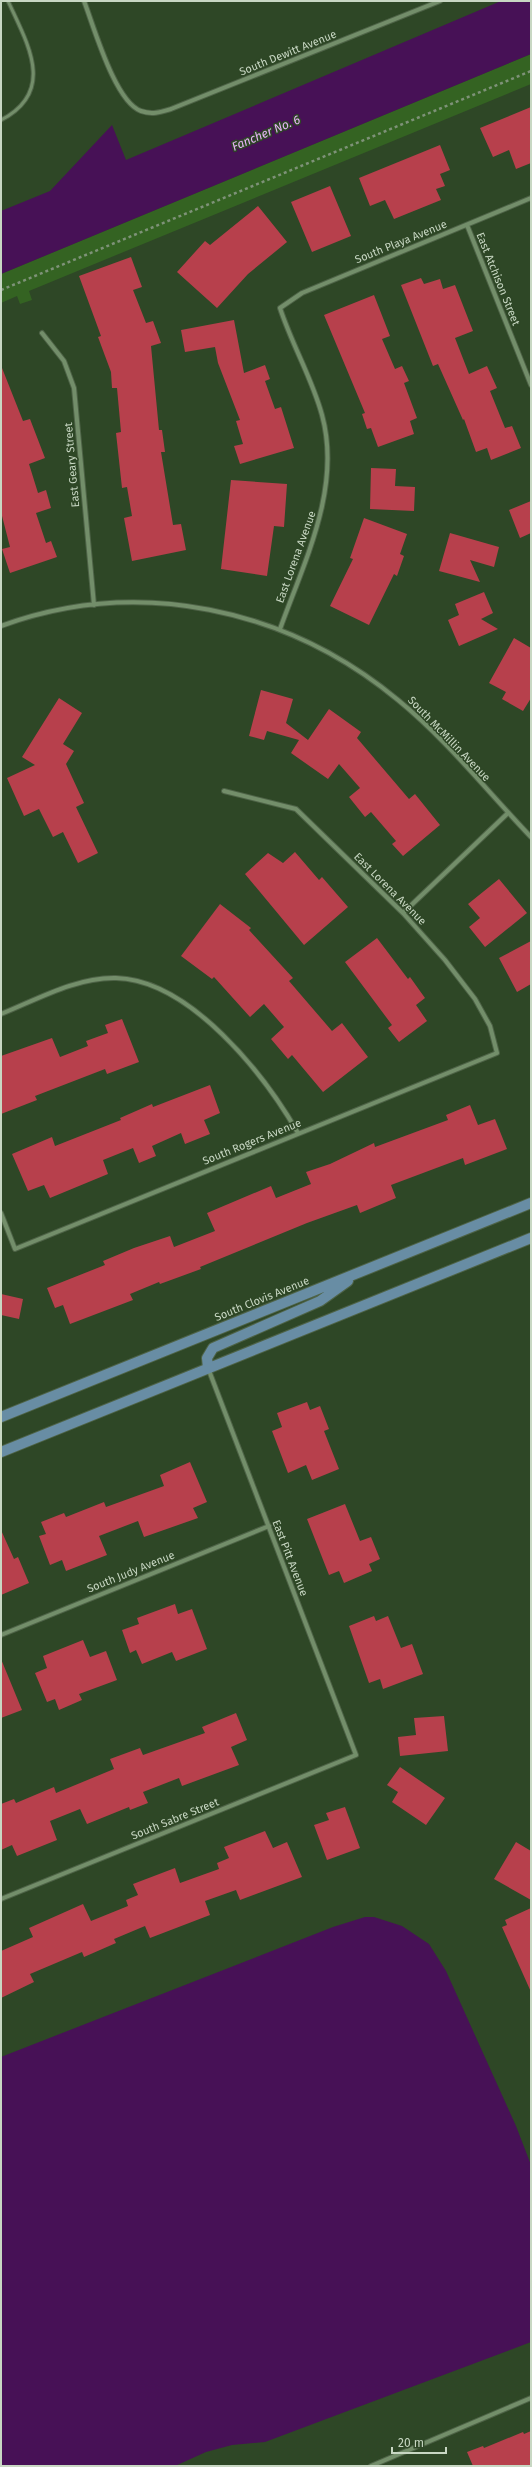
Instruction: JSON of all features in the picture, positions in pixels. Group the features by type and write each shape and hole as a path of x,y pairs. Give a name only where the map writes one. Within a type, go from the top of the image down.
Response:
{"main road":[{"name":"South Clovis Avenue","path":"1,1417 531,1202"},
{"path":"1,1452 531,1238"},
{"path":"208,1368 207,1358 213,1348 320,1301 361,1272"}],"street":[{"name":"South Dewitt Avenue","path":"84,1 119,89 129,103 140,111 156,113 171,109 440,1"},
{"name":"South Playa Avenue","path":"280,308 302,293 531,198"},
{"name":"East Atchison Street","path":"467,225 531,385"},
{"name":"East Lorena Avenue","path":"280,308 290,337 309,376 327,436 323,509 280,629"},
{"name":"East Geary Street","path":"42,333 64,362 74,388 94,605"},
{"name":"South McMillin Avenue","path":"1,626 36,615 94,605 146,602 178,604 216,611 280,629 333,654 372,679 399,700 424,723 531,837"},
{"name":"East Lorena Avenue","path":"224,791 296,808 403,913 445,960 475,998 490,1026 498,1053"},
{"path":"403,913 508,813"},
{"path":"1,1014 68,987 92,980 115,978 141,981 161,989 205,1019 250,1064 286,1113 298,1133"},
{"name":"South Rogers Avenue","path":"1,1213 15,1249 498,1053"},
{"name":"East Pitt Avenue","path":"208,1368 356,1755"},
{"name":"South Judy Avenue","path":"1,1635 268,1526"},
{"name":"South Sabre Street","path":"1,1899 356,1755"},
{"path":"371,2466 531,2398"}],"lane":[{"path":"1,120 25,101 34,80 32,54 8,1"}],"path":[{"path":"1,290 531,71"}],"green space":[{"path":"531,54 531,84 29,291 32,300 20,304 17,296 1,303 1,274"}],"water":[{"name":"Fancher No. 6","path":"501,1 531,1 531,54 1,274 1,211 50,191 112,125 126,160"},
{"path":"365,1917 374,1917 402,1926 429,1944 446,1971 516,2126 531,2165 531,2342 265,2442 232,2445 206,2452 175,2466 1,2466 1,2057 333,1927"}],"building":[{"path":"531,107 531,163 516,169 509,150 493,157 480,128"},
{"path":"440,145 450,170 440,174 445,186 436,189 441,200 394,219 385,200 370,206 359,178"},
{"path":"330,186 351,236 312,252 291,202"},
{"path":"258,206 287,242 248,274 217,308 177,272 205,241 210,245"},
{"path":"131,257 142,287 133,290 146,323 153,321 161,343 151,346 159,430 162,430 165,452 161,452 173,525 181,524 186,550 132,561 124,518 132,516 127,487 122,488 116,433 121,432 117,388 112,388 111,372 98,337 101,336 79,276"},
{"path":"421,278 424,284 440,279 443,289 455,285 473,331 455,338 469,374 487,366 497,388 490,391 505,428 512,426 521,448 491,460 487,448 476,452 464,419 463,420 438,364 433,366 401,285"},
{"path":"374,295 390,336 382,339 395,369 402,366 409,381 404,383 417,418 410,421 414,434 378,447 371,428 367,429 362,414 365,413 324,315"},
{"path":"234,320 244,373 265,365 270,379 265,381 275,409 281,407 294,448 240,464 234,446 243,444 236,421 240,420 218,363 215,347 185,352 181,330"},
{"path":"2,368 23,421 30,419 45,458 29,464 38,493 46,490 51,508 36,513 46,543 51,541 57,557 10,573 2,549 10,547 1,512"},
{"path":"371,468 396,469 395,486 415,487 414,511 370,509"},
{"path":"231,480 287,484 284,527 274,526 267,576 221,569"},
{"path":"531,501 531,533 520,538 509,510"},
{"path":"364,518 407,534 400,554 404,556 397,576 394,574 369,625 330,606 353,559 350,558"},
{"path":"450,533 499,547 494,567 470,560 480,582 439,571"},
{"path":"484,592 493,613 481,619 498,629 459,646 448,620 459,615 455,604"},
{"path":"514,638 531,648 531,698 523,711 502,699 506,692 489,683"},
{"path":"261,690 293,699 286,723 308,740 329,709 361,732 357,738 409,799 415,794 440,825 403,856 392,844 396,841 371,812 365,817 349,797 360,788 339,764 328,779 291,753 299,740 267,731 264,740 249,736"},
{"path":"59,698 82,713 63,744 74,751 66,764 84,803 76,807 98,853 78,863 63,832 53,837 39,809 24,816 7,778 35,765 22,757"},
{"path":"295,852 319,880 322,877 348,907 304,945 245,874 268,853 283,863"},
{"path":"499,879 527,913 485,947 469,927 480,918 468,904"},
{"path":"220,904 251,928 249,930 293,978 289,981 332,1031 342,1023 368,1057 323,1092 292,1055 288,1059 271,1039 284,1027 264,1004 250,1017 214,977 212,979 181,956"},
{"path":"377,938 408,979 410,977 425,998 416,1005 427,1021 399,1042 388,1028 392,1025 345,962"},
{"path":"531,941 531,984 517,992 499,958"},
{"path":"122,1019 139,1062 107,1074 105,1069 35,1096 37,1100 1,1114 1,1056 52,1038 60,1057 88,1046 86,1041 108,1033 105,1025"},
{"path":"210,1085 220,1113 204,1120 210,1134 185,1144 181,1133 152,1146 156,1156 139,1163 133,1148 103,1160 108,1174 50,1198 44,1185 28,1191 12,1154 52,1137 55,1146 121,1120 120,1118 152,1104 153,1107"},
{"path":"470,1105 478,1125 495,1119 507,1149 465,1165 463,1158 391,1185 396,1198 360,1213 357,1205 307,1223 200,1267 201,1269 160,1284 159,1282 130,1294 133,1300 70,1324 63,1305 55,1308 47,1288 105,1265 103,1261 134,1248 170,1236 174,1247 215,1231 207,1213 271,1186 276,1198 311,1184 306,1172 330,1164 374,1143 375,1147 448,1120 446,1115"},
{"path":"1,1294 23,1299 19,1319 1,1315"},
{"path":"307,1402 310,1410 320,1406 329,1429 324,1431 339,1469 312,1480 306,1465 288,1473 272,1431 282,1427 277,1413"},
{"path":"190,1462 207,1502 193,1508 198,1518 144,1537 138,1521 99,1536 107,1555 66,1571 62,1560 50,1565 39,1536 46,1534 41,1522 64,1513 66,1517 104,1502 106,1507 164,1486 160,1475"},
{"path":"345,1504 360,1541 371,1537 380,1559 369,1564 372,1571 344,1583 339,1571 329,1575 307,1519"},
{"path":"1,1530 14,1559 18,1557 29,1583 1,1595"},
{"path":"175,1604 178,1614 192,1609 207,1649 176,1661 172,1652 142,1664 136,1650 130,1653 122,1630 139,1624 137,1618"},
{"path":"374,1616 376,1621 388,1616 401,1648 412,1644 423,1674 383,1689 380,1679 369,1683 349,1626"},
{"path":"83,1640 90,1657 106,1651 117,1680 79,1694 82,1700 59,1710 55,1699 47,1702 35,1673 47,1668 43,1656"},
{"path":"1,1659 22,1710 1,1718"},
{"path":"236,1713 247,1740 231,1747 239,1765 182,1786 179,1778 143,1792 148,1803 130,1810 129,1807 87,1824 80,1809 50,1821 57,1840 17,1856 12,1845 1,1850 1,1804 14,1799 16,1803 54,1787 56,1793 114,1769 110,1759 140,1748 143,1755 205,1733 202,1727"},
{"path":"444,1716 448,1751 400,1756 398,1737 416,1735 414,1718"},
{"path":"400,1767 445,1798 426,1825 392,1802 398,1792 387,1785"},
{"path":"345,1807 360,1848 327,1860 314,1825 329,1820 326,1813"},
{"path":"265,1831 273,1848 287,1842 302,1877 240,1900 236,1890 205,1901 210,1915 150,1938 145,1926 114,1939 116,1943 84,1957 82,1952 30,1974 34,1982 1,1998 1,1951 33,1937 29,1928 83,1904 91,1921 128,1906 126,1900 138,1895 133,1884 175,1868 180,1883 219,1869 217,1863 229,1858 224,1847"},
{"path":"516,1842 531,1851 531,1900 494,1879"},
{"path":"531,1908 531,1992 502,1927 507,1925 505,1920"},
{"path":"531,2431 531,2466 473,2466 467,2452 483,2446 484,2448 523,2432 524,2434"}]}
